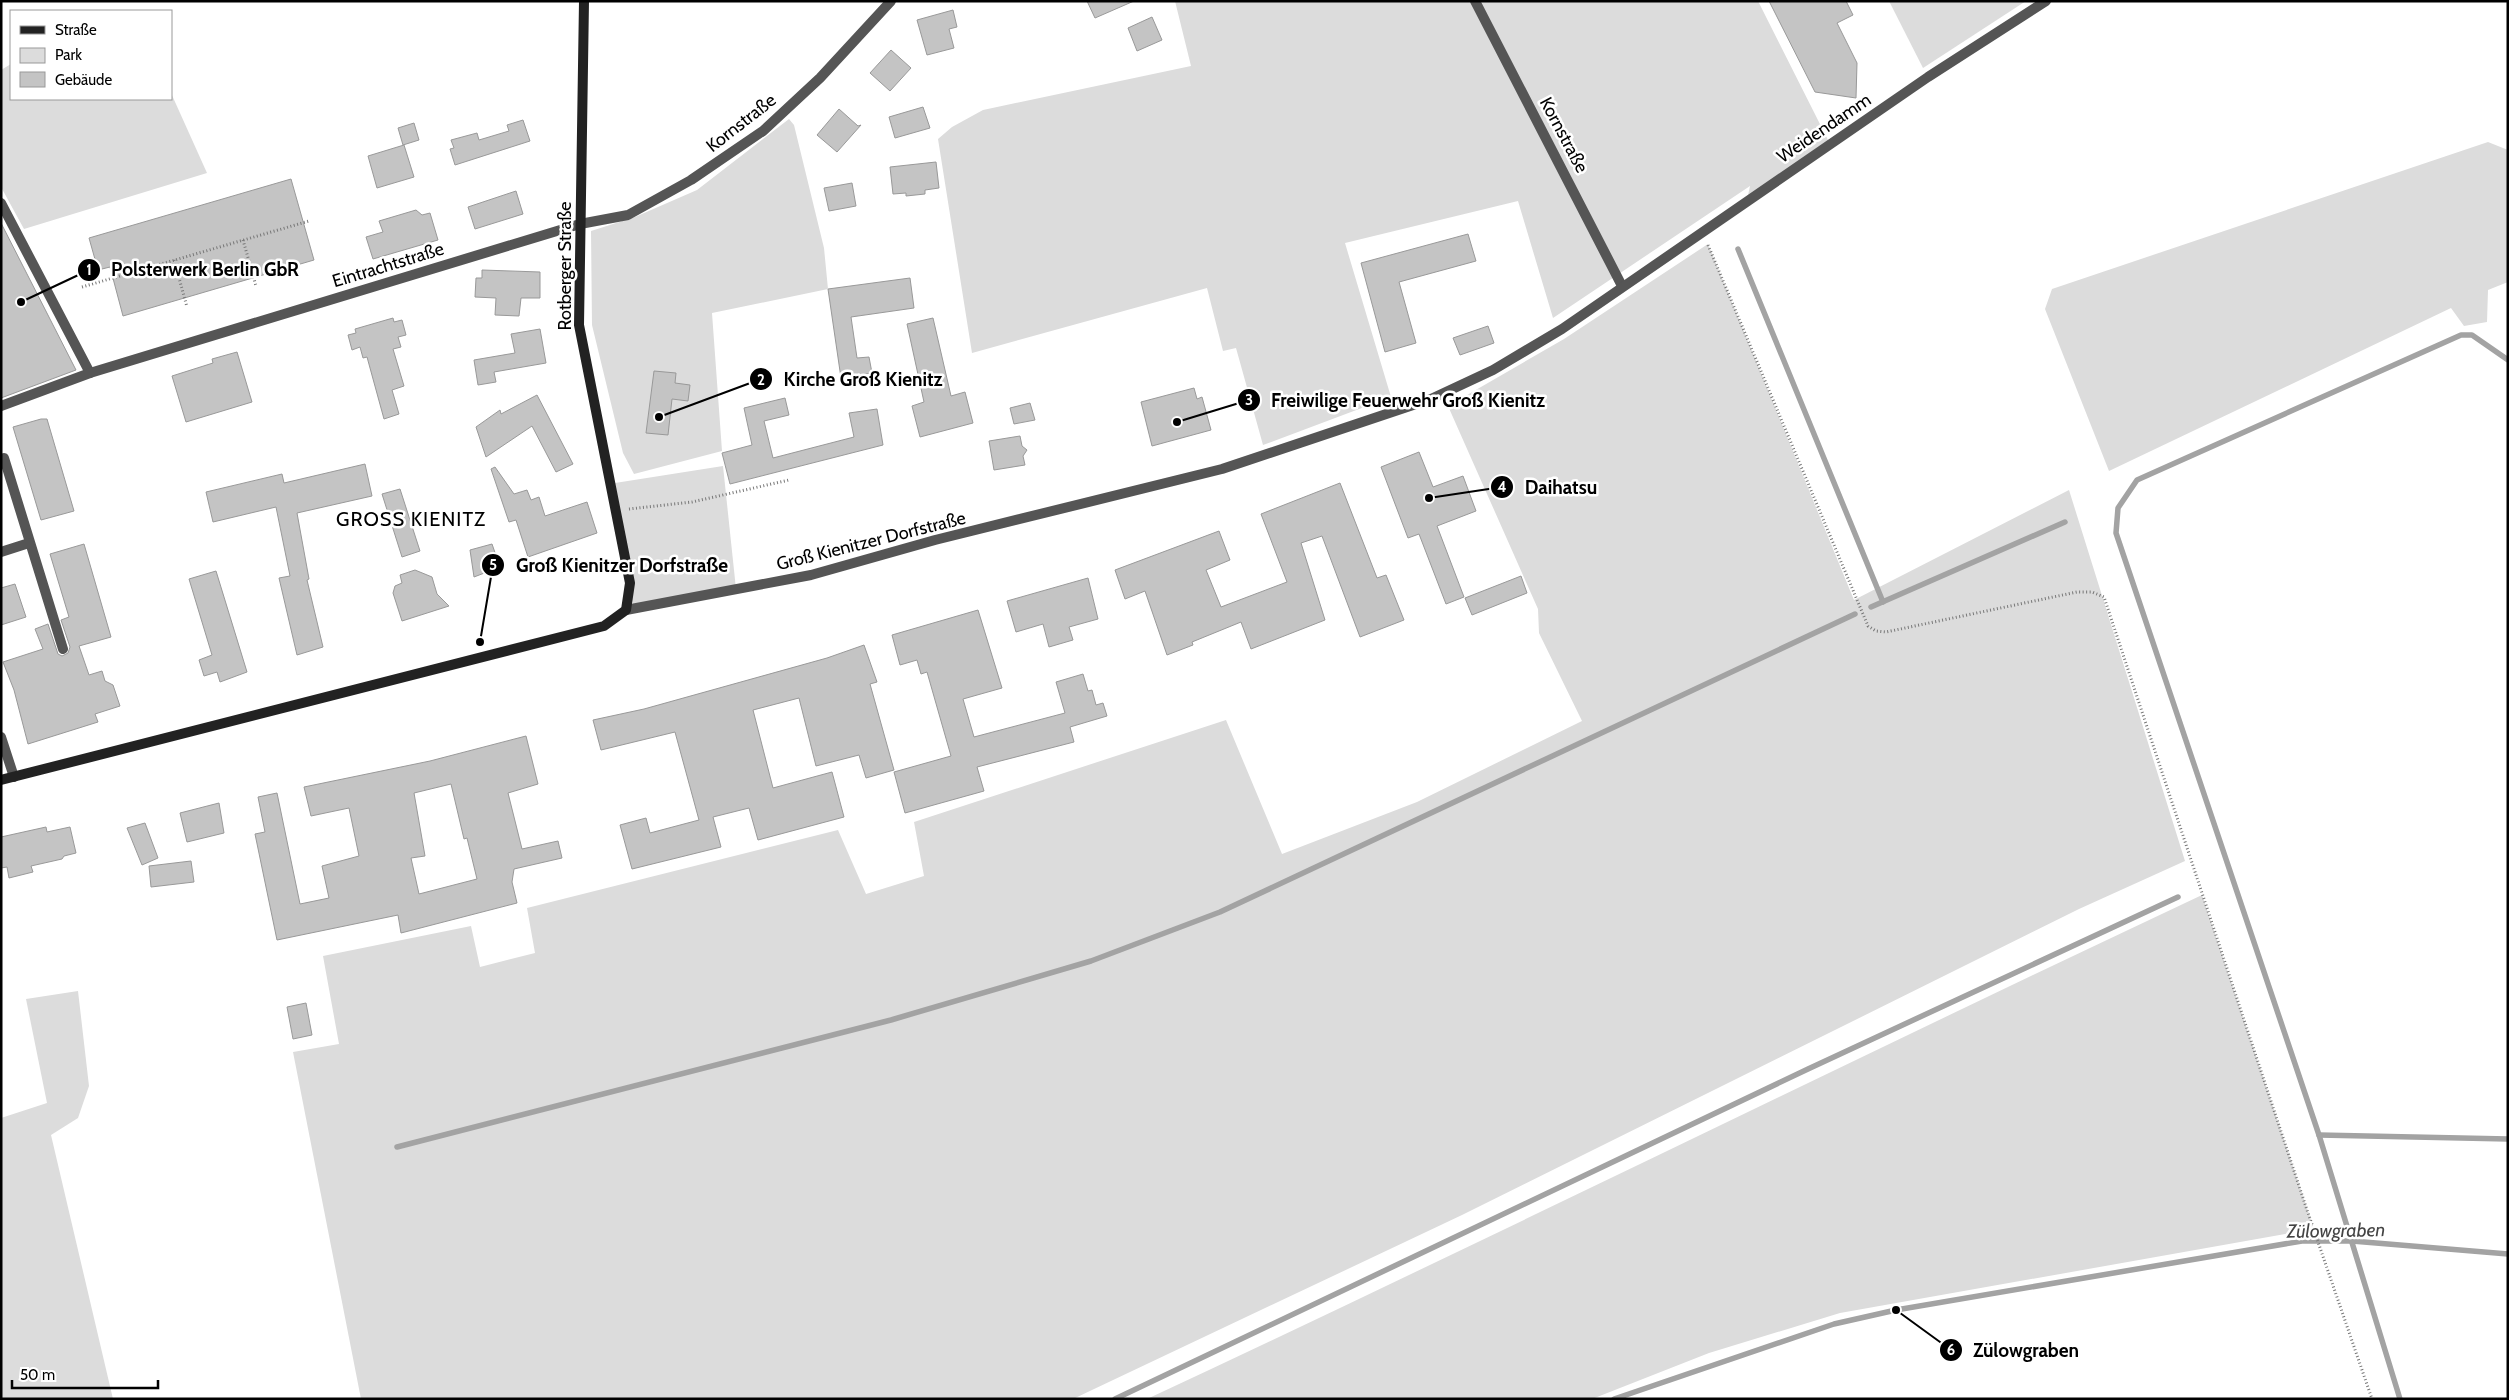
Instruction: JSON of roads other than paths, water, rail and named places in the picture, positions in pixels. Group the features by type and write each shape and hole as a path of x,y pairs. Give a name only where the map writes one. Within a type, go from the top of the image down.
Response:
{"main road":[{"name":"Rotberger Straße","path":"584,1 579,325 630,583 626,610"},
{"name":"Groß Kienitzer Dorfstraße","path":"1,780 604,626 626,610"}],"street":[{"name":"Kornstraße","path":"580,224 628,215 691,180 763,132 820,78 891,1"},
{"name":"Kornstraße","path":"1475,1 1622,286"},
{"name":"Weidendamm","path":"1622,286 1928,77 2046,1"},
{"path":"1,203 90,373"},
{"name":"Eintrachtstraße","path":"1,406 90,373 580,224"},
{"name":"Groß Kienitzer Dorfstraße","path":"626,610 811,575 936,540 1222,469 1431,400 1533,347 1622,286"},
{"path":"4,458 62,649"},
{"path":"1,552 29,543"},
{"path":"1,736 14,777"}],"waterway":[{"path":"1738,249 1883,602"},
{"path":"2400,1399 2319,1135 2116,533 2118,508 2137,480 2461,335 2472,335 2508,360"},
{"path":"1871,607 2065,522"},
{"path":"397,1147 891,1020 1091,961 1220,912 1855,614"},
{"path":"1115,1399 1808,1069 2178,897"},
{"path":"2319,1135 2508,1139"},
{"name":"Zülowgraben","path":"1614,1399 1834,1324 1896,1310 2302,1241 2352,1241 2508,1254"}],"place":[{"name":"Polsterwerk Berlin GbR","path":"21,302"},
{"name":"Kirche Groß Kienitz","path":"659,417"},
{"name":"Freiwilige Feuerwehr Groß Kienitz","path":"1177,422"},
{"name":"Daihatsu","path":"1429,498"},
{"name":"Groß Kienitzer Dorfstraße","path":"480,642"},
{"name":"Zülowgraben","path":"1896,1310"}],"district":[{"name":"GROSS KIENITZ","path":"411,519"}]}
